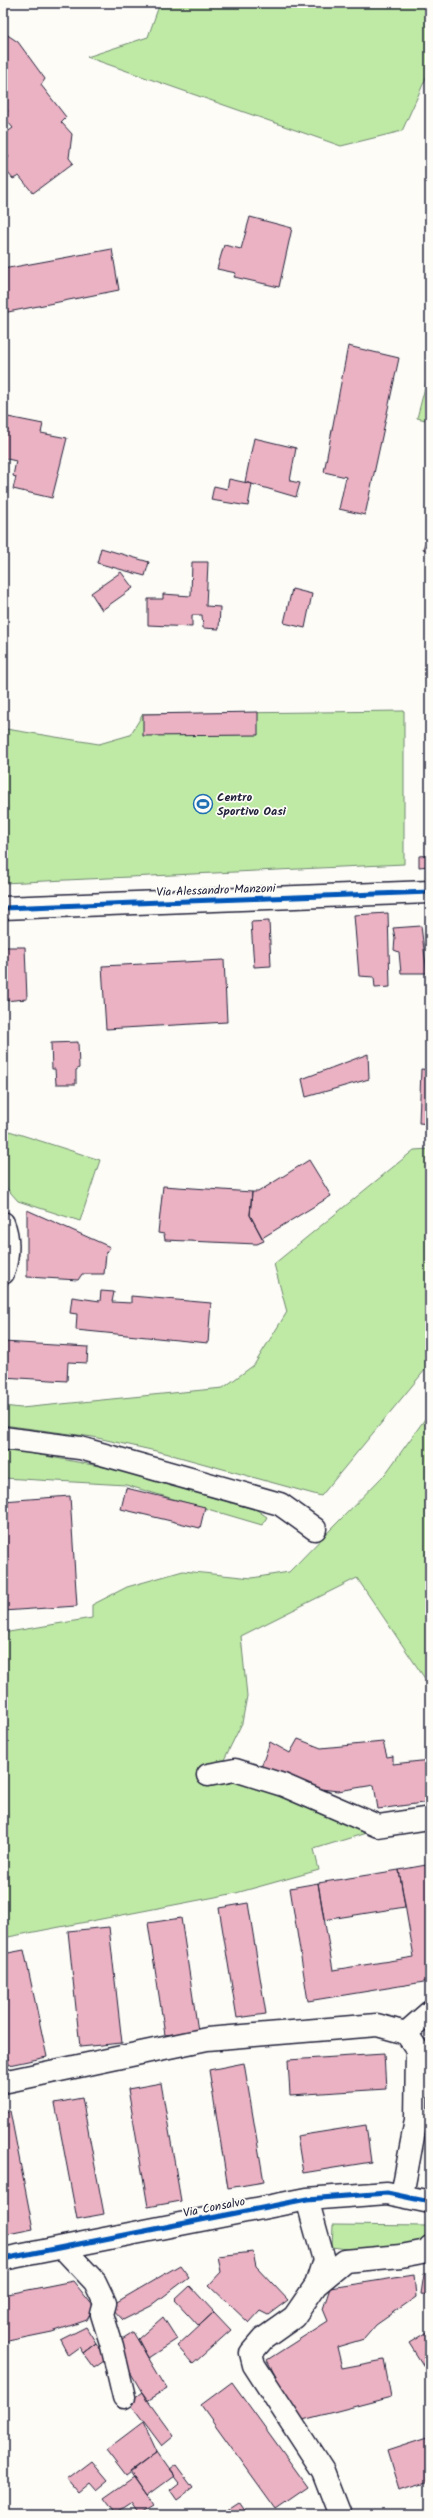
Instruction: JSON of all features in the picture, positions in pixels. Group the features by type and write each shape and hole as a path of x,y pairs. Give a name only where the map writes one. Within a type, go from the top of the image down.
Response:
{"street":[{"name":"Via Alessandro Manzoni","path":"3,908 430,892"},
{"path":"3,1224 6,1230 8,1255 3,1273"},
{"path":"3,1438 80,1448 280,1504 315,1529"},
{"path":"208,1775 235,1770 283,1786 378,1826 430,1818"},
{"path":"406,2033 430,2012"},
{"path":"3,2082 207,2039 377,2025 406,2033 417,2049 416,2120 402,2195"},
{"name":"Via Consalvo","path":"3,2259 307,2199 387,2193 430,2202"},
{"path":"307,2199 324,2260 316,2285"},
{"path":"340,2515 323,2471 254,2365 252,2352 263,2339 294,2317 316,2285 345,2260 401,2256 427,2251 430,2247"},
{"path":"63,2248 95,2282 105,2303 96,2318 112,2346 124,2397"}],"green space":[{"path":"160,3 430,3 430,69 402,131 341,146 87,57 148,37"},
{"path":"430,372 430,421 417,418"},
{"name":"Centro Sportivo Oasi","path":"404,711 404,864 3,883 3,740 6,729 99,744 130,735 143,714"},
{"path":"3,1129 100,1160 80,1221 18,1201 3,1184"},
{"path":"430,1149 430,1364 321,1496 165,1453 93,1437 3,1425 3,1406 21,1408 223,1388 254,1365 287,1312 274,1264 414,1150"},
{"path":"430,1412 430,1686 357,1578 241,1636 247,1696 242,1723 223,1762 376,1830 314,1849 319,1870 236,1893 3,1938 3,1633 92,1618 92,1605 127,1587 183,1571 252,1578 289,1572 386,1473"},
{"path":"3,1448 109,1468 251,1506 267,1517 262,1525 126,1485 3,1478"},
{"path":"333,2225 427,2226 425,2246 376,2253 332,2247"}],"building":[{"path":"3,32 18,42 45,79 41,85 66,117 61,122 72,134 69,158 73,163 33,193 19,176 13,179 3,167 3,162 9,157 3,150 3,135 13,128 3,116 8,111 3,105"},
{"path":"250,217 292,228 279,287 234,277 236,273 217,269 224,245 241,249"},
{"path":"112,249 119,290 3,313 3,269"},
{"path":"348,346 399,358 365,515 339,509 346,477 324,472"},
{"path":"3,416 43,424 41,433 67,438 52,498 13,489 16,477 13,476 16,461 3,458"},
{"path":"254,438 296,448 290,481 300,483 296,497 245,482"},
{"path":"229,479 252,484 248,506 211,500 214,486 227,489"},
{"path":"430,529 430,551 423,549"},
{"path":"101,548 149,562 145,576 97,563"},
{"path":"192,562 208,562 206,606 220,607 219,629 203,628 202,615 192,615 192,627 148,625 148,599 163,599 163,594 191,596"},
{"path":"121,572 133,588 102,610 91,593"},
{"path":"292,589 312,594 305,628 284,623"},
{"path":"258,712 258,735 143,736 143,714"},
{"path":"430,855 430,866 419,867 419,856"},
{"path":"388,913 390,987 375,988 374,977 359,976 354,915"},
{"path":"269,921 271,966 254,967 251,922"},
{"path":"421,926 427,973 401,973 399,952 394,950 395,938 393,928"},
{"path":"3,947 25,947 27,999 3,1001"},
{"path":"224,960 227,1022 106,1029 102,966"},
{"path":"78,1042 79,1068 76,1070 76,1084 56,1084 55,1069 52,1069 51,1043"},
{"path":"368,1054 369,1079 306,1097 302,1079"},
{"path":"421,1069 430,1070 430,1124 419,1123"},
{"path":"309,1160 331,1196 262,1238 250,1215 252,1192 258,1192"},
{"path":"163,1186 252,1192 250,1215 264,1241 257,1244 165,1240 164,1234 158,1233"},
{"path":"27,1210 110,1247 106,1254 104,1274 82,1274 78,1280 27,1277"},
{"path":"101,1291 114,1292 112,1302 131,1303 131,1296 211,1303 208,1343 76,1330 77,1314 70,1313 72,1297 100,1301"},
{"path":"3,1342 88,1347 87,1363 68,1362 67,1381 3,1377"},
{"path":"126,1488 205,1507 200,1528 121,1509"},
{"path":"70,1496 77,1606 3,1611 3,1501"},
{"path":"298,1739 321,1748 383,1742 387,1757 393,1756 393,1764 430,1760 430,1802 378,1809 374,1785 338,1791 312,1788 260,1770 270,1742 290,1753"},
{"path":"426,1865 430,1892 430,1981 308,2001 290,1888 318,1883 333,1970 414,1957 399,1870"},
{"path":"399,1870 405,1907 324,1920 318,1883"},
{"path":"248,1903 266,2014 237,2018 219,1908"},
{"path":"181,1918 198,2031 165,2035 148,1923"},
{"path":"109,1927 122,2043 80,2047 68,1931"},
{"path":"24,1950 47,2057 9,2065 3,2035 3,1954"},
{"path":"384,2054 386,2089 290,2095 288,2060"},
{"path":"244,2063 264,2182 228,2188 209,2070"},
{"path":"161,2083 181,2201 148,2207 128,2089"},
{"path":"82,2098 104,2214 77,2219 55,2103"},
{"path":"10,2111 33,2229 3,2235 3,2112"},
{"path":"366,2125 371,2162 303,2173 297,2136"},
{"path":"253,2252 256,2266 288,2300 268,2315 260,2311 249,2323 209,2285 221,2272 218,2256"},
{"path":"180,2265 189,2277 151,2306 123,2320 110,2306"},
{"path":"424,2274 430,2274 430,2295 421,2294"},
{"path":"414,2275 416,2297 376,2325 364,2339 337,2347 342,2368 384,2360 391,2397 299,2421 267,2360 328,2321 323,2309 330,2288"},
{"path":"73,2281 94,2307 87,2320 52,2332 3,2342 3,2295"},
{"path":"190,2286 214,2312 199,2326 175,2300"},
{"path":"214,2312 231,2330 193,2364 177,2346"},
{"path":"163,2317 177,2339 148,2358 138,2339"},
{"path":"86,2327 96,2343 83,2353 79,2347 68,2355 60,2340"},
{"path":"430,2330 430,2376 409,2343"},
{"path":"133,2332 167,2389 147,2401 114,2344"},
{"path":"96,2343 107,2359 94,2368 83,2353"},
{"path":"232,2382 308,2487 276,2509 201,2405"},
{"path":"142,2392 174,2436 162,2446 129,2402"},
{"path":"143,2422 157,2452 126,2476 106,2450"},
{"path":"430,2437 430,2481 399,2490 387,2451"},
{"path":"157,2452 174,2476 147,2496 130,2472"},
{"path":"92,2461 108,2480 96,2490 89,2482 77,2492 67,2480"},
{"path":"176,2465 193,2488 177,2500 170,2490 179,2483 169,2470"},
{"path":"134,2477 154,2506 139,2515 131,2504 116,2514 104,2498"},
{"path":"239,2502 248,2515 219,2515"}],"cycle path":[{"path":"3,908 430,892"},
{"path":"3,2259 307,2199 387,2193 430,2202"}],"place":[{"name":"Centro Sportivo Oasi","path":"203,804"}]}
